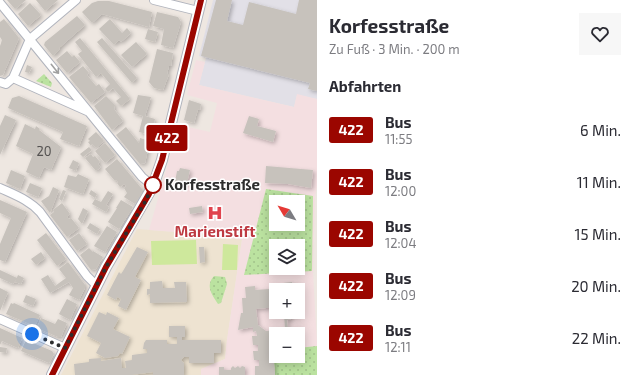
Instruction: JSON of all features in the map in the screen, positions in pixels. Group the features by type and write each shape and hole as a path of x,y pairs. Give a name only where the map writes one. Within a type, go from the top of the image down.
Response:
{"street":[{"path":"0,82 6,84 13,78 30,39 76,0"},
{"path":"154,0 198,11"},
{"path":"52,375 97,286 153,186 162,160 201,0"},
{"path":"0,3 142,177 153,186"},
{"path":"13,78 87,111"},
{"path":"0,188 21,197 34,205 87,276 97,286"},
{"path":"0,319 65,348"}],"shaded area":[{"path":"213,0 317,0 317,99 297,95 294,107 199,85 206,58 199,56"},
{"name":"Marienstift","path":"196,60 205,62 199,85 294,107 297,94 317,99 317,186 315,196 313,272 317,344 317,375 201,375 201,369 225,359 242,240 203,234 149,230 179,125 210,132 217,103 187,95"},
{"path":"137,229 203,234 242,239 225,359 201,369 201,375 61,375"}],"green space":[{"path":"44,74 52,83 51,87 36,81"},
{"path":"266,189 313,196 312,271 305,271 305,239 269,239 269,274 244,275"},
{"path":"196,240 197,264 152,265 151,241"},
{"path":"223,244 238,245 237,270 222,270"},
{"path":"214,276 225,277 227,284 221,303 218,304 210,290 210,283"},
{"path":"317,346 317,375 275,375 274,363 305,363 305,347"}],"building":[{"path":"7,0 26,0 15,9"},
{"path":"36,0 58,0 45,11"},
{"path":"216,0 232,0 227,21 243,25 249,2 296,14 299,0 317,0 317,91 308,89 310,83 201,56"},
{"path":"98,1 109,1 152,12 149,27 102,14 92,23 82,12 92,3"},
{"path":"30,3 41,15 28,26 18,14"},
{"path":"157,12 178,17 181,22 173,48 161,45 164,29 153,26"},
{"path":"77,16 85,25 59,48 60,49 53,56 44,45 45,42"},
{"path":"4,19 19,38 3,75 0,76 0,46 2,40 0,37 0,22"},
{"path":"110,19 122,33 127,28 131,33 121,42 119,40 114,45 99,29"},
{"path":"148,29 158,32 155,42 145,39"},
{"path":"80,38 130,99 121,106 116,101 121,97 113,88 108,92 105,89 110,84 101,73 96,77 78,54 82,51 75,42"},
{"path":"102,38 137,78 132,83 97,42"},
{"path":"136,42 147,54 132,67 121,55"},
{"path":"157,49 173,53 171,66 169,66 167,74 169,74 163,90 154,88 149,82"},
{"path":"67,51 72,57 74,55 80,62 67,73 56,60"},
{"path":"27,65 32,67 29,73 25,72"},
{"path":"83,66 89,73 87,75 96,86 99,84 105,92 91,103 69,77"},
{"path":"138,95 151,97 145,116 155,119 151,135 139,132 143,116 133,113"},
{"path":"19,96 87,126 79,146 60,139 63,132 8,108 12,98"},
{"path":"106,96 115,105 114,109 123,121 112,130 94,106"},
{"path":"189,100 201,104 194,123 184,120"},
{"path":"5,115 16,120 0,155 0,126"},
{"path":"249,116 259,119 257,126 276,131 273,142 243,133"},
{"path":"25,124 35,129 36,126 61,147 51,170 44,167 39,178 26,172 33,154 16,146"},
{"path":"126,127 139,143 140,138 150,141 145,163 140,164 116,135"},
{"path":"96,132 104,141 96,148 92,144 91,146 88,139"},
{"path":"105,143 115,155 105,163 95,151"},
{"path":"89,147 92,150 83,157 80,154"},
{"path":"91,154 100,162 98,164 101,167 96,171 85,158"},
{"path":"117,159 142,189 142,193 135,204 124,197 127,193 124,188 126,186 124,184 120,187 117,183 118,182 116,180 115,181 105,169"},
{"path":"73,160 79,163 76,171 69,168"},
{"path":"266,166 313,170 311,188 288,184 265,183"},
{"path":"180,168 190,170 187,183 183,186 180,185 179,182 175,182 177,171 179,171"},
{"path":"11,170 25,176 20,189 6,183"},
{"path":"78,174 89,179 83,194 64,187 68,175 76,177"},
{"path":"30,183 42,188 38,197 26,192"},
{"path":"53,187 59,190 50,213 41,201 49,196"},
{"path":"63,190 66,191 62,201 59,199"},
{"path":"91,190 97,194 95,198 89,194"},
{"path":"108,191 113,194 106,205 109,207 106,212 92,204 95,199 101,202"},
{"path":"0,200 27,212 5,262 0,260 0,244 11,218 0,213"},
{"path":"121,200 133,207 119,229 108,222"},
{"path":"62,203 70,214 67,217 69,219 71,218 79,228 67,237 50,215 54,212 53,210"},
{"path":"202,206 203,212 190,214 189,208"},
{"path":"83,208 88,211 82,224 78,219"},
{"path":"90,223 100,229 97,234 87,228"},
{"path":"107,226 117,232 105,252 94,246"},
{"path":"46,233 66,259 57,266 37,240"},
{"path":"79,233 87,244 77,251 69,240"},
{"path":"137,247 148,252 135,277 141,280 126,310 118,306 121,299 117,297 116,300 107,295 119,272 121,274"},
{"path":"199,247 204,247 205,262 200,263"},
{"path":"89,248 93,252 103,257 96,269 91,270 80,255"},
{"path":"41,252 45,258 36,265 31,259"},
{"path":"68,262 85,285 79,300 69,295 73,288 69,282 50,293 41,279 48,275 55,286 66,278 59,269"},
{"path":"0,270 17,278 13,284 0,278"},
{"path":"18,275 24,278 21,284 15,282"},
{"path":"162,281 163,288 175,288 174,282 186,282 187,302 150,303 150,294 147,295 147,289 150,289 150,282"},
{"path":"255,286 255,290 269,289 269,308 256,309 258,325 266,331 269,331 269,363 274,363 275,375 255,375 255,366 259,366 259,360 254,360 253,351 258,351 258,345 253,345 252,336 257,336 256,331 253,332 253,327 238,330 241,313 243,313 242,298 246,298 245,287"},
{"path":"0,288 8,292 0,311"},
{"path":"26,295 36,299 33,306 23,302"},
{"path":"67,299 77,304 70,320 59,314"},
{"path":"11,303 40,315 35,326 6,314"},
{"path":"99,312 106,315 107,312 119,318 113,329 130,337 122,354 120,353 118,356 105,358 96,353 101,343 87,336"},
{"path":"41,318 55,324 58,319 67,323 61,337 37,328"},
{"path":"284,319 291,319 287,320 288,327 285,327"},
{"path":"169,326 185,326 185,337 182,337 182,340 221,340 221,353 214,353 214,363 189,363 189,357 184,357 181,360 184,363 184,375 153,375 153,372 131,375 75,375 74,364 89,362 89,359 101,358 101,361 121,358 122,368 126,368 125,361 132,360 132,355 147,353 147,349 143,349 146,340 167,340 167,344 177,344 177,337 169,337"},
{"path":"0,328 22,338 18,348 2,341 0,345"},
{"path":"26,340 52,351 54,354 49,363 21,351"},
{"path":"0,347 7,348 6,353 0,352"},
{"path":"233,366 235,368 238,366 240,368 242,366 245,367 245,375 219,375 219,367 224,367 224,370 231,370"}],"bus line":[{"name":"422","path":"52,375 106,267 153,186 162,160 201,0"}],"place":[{"name":"Korfesstraße","path":"153,185"},
{"name":"Marienstift","path":"215,213"}],"route":[{"path":"32,334 65,348 106,267 145,202 153,185"}]}
